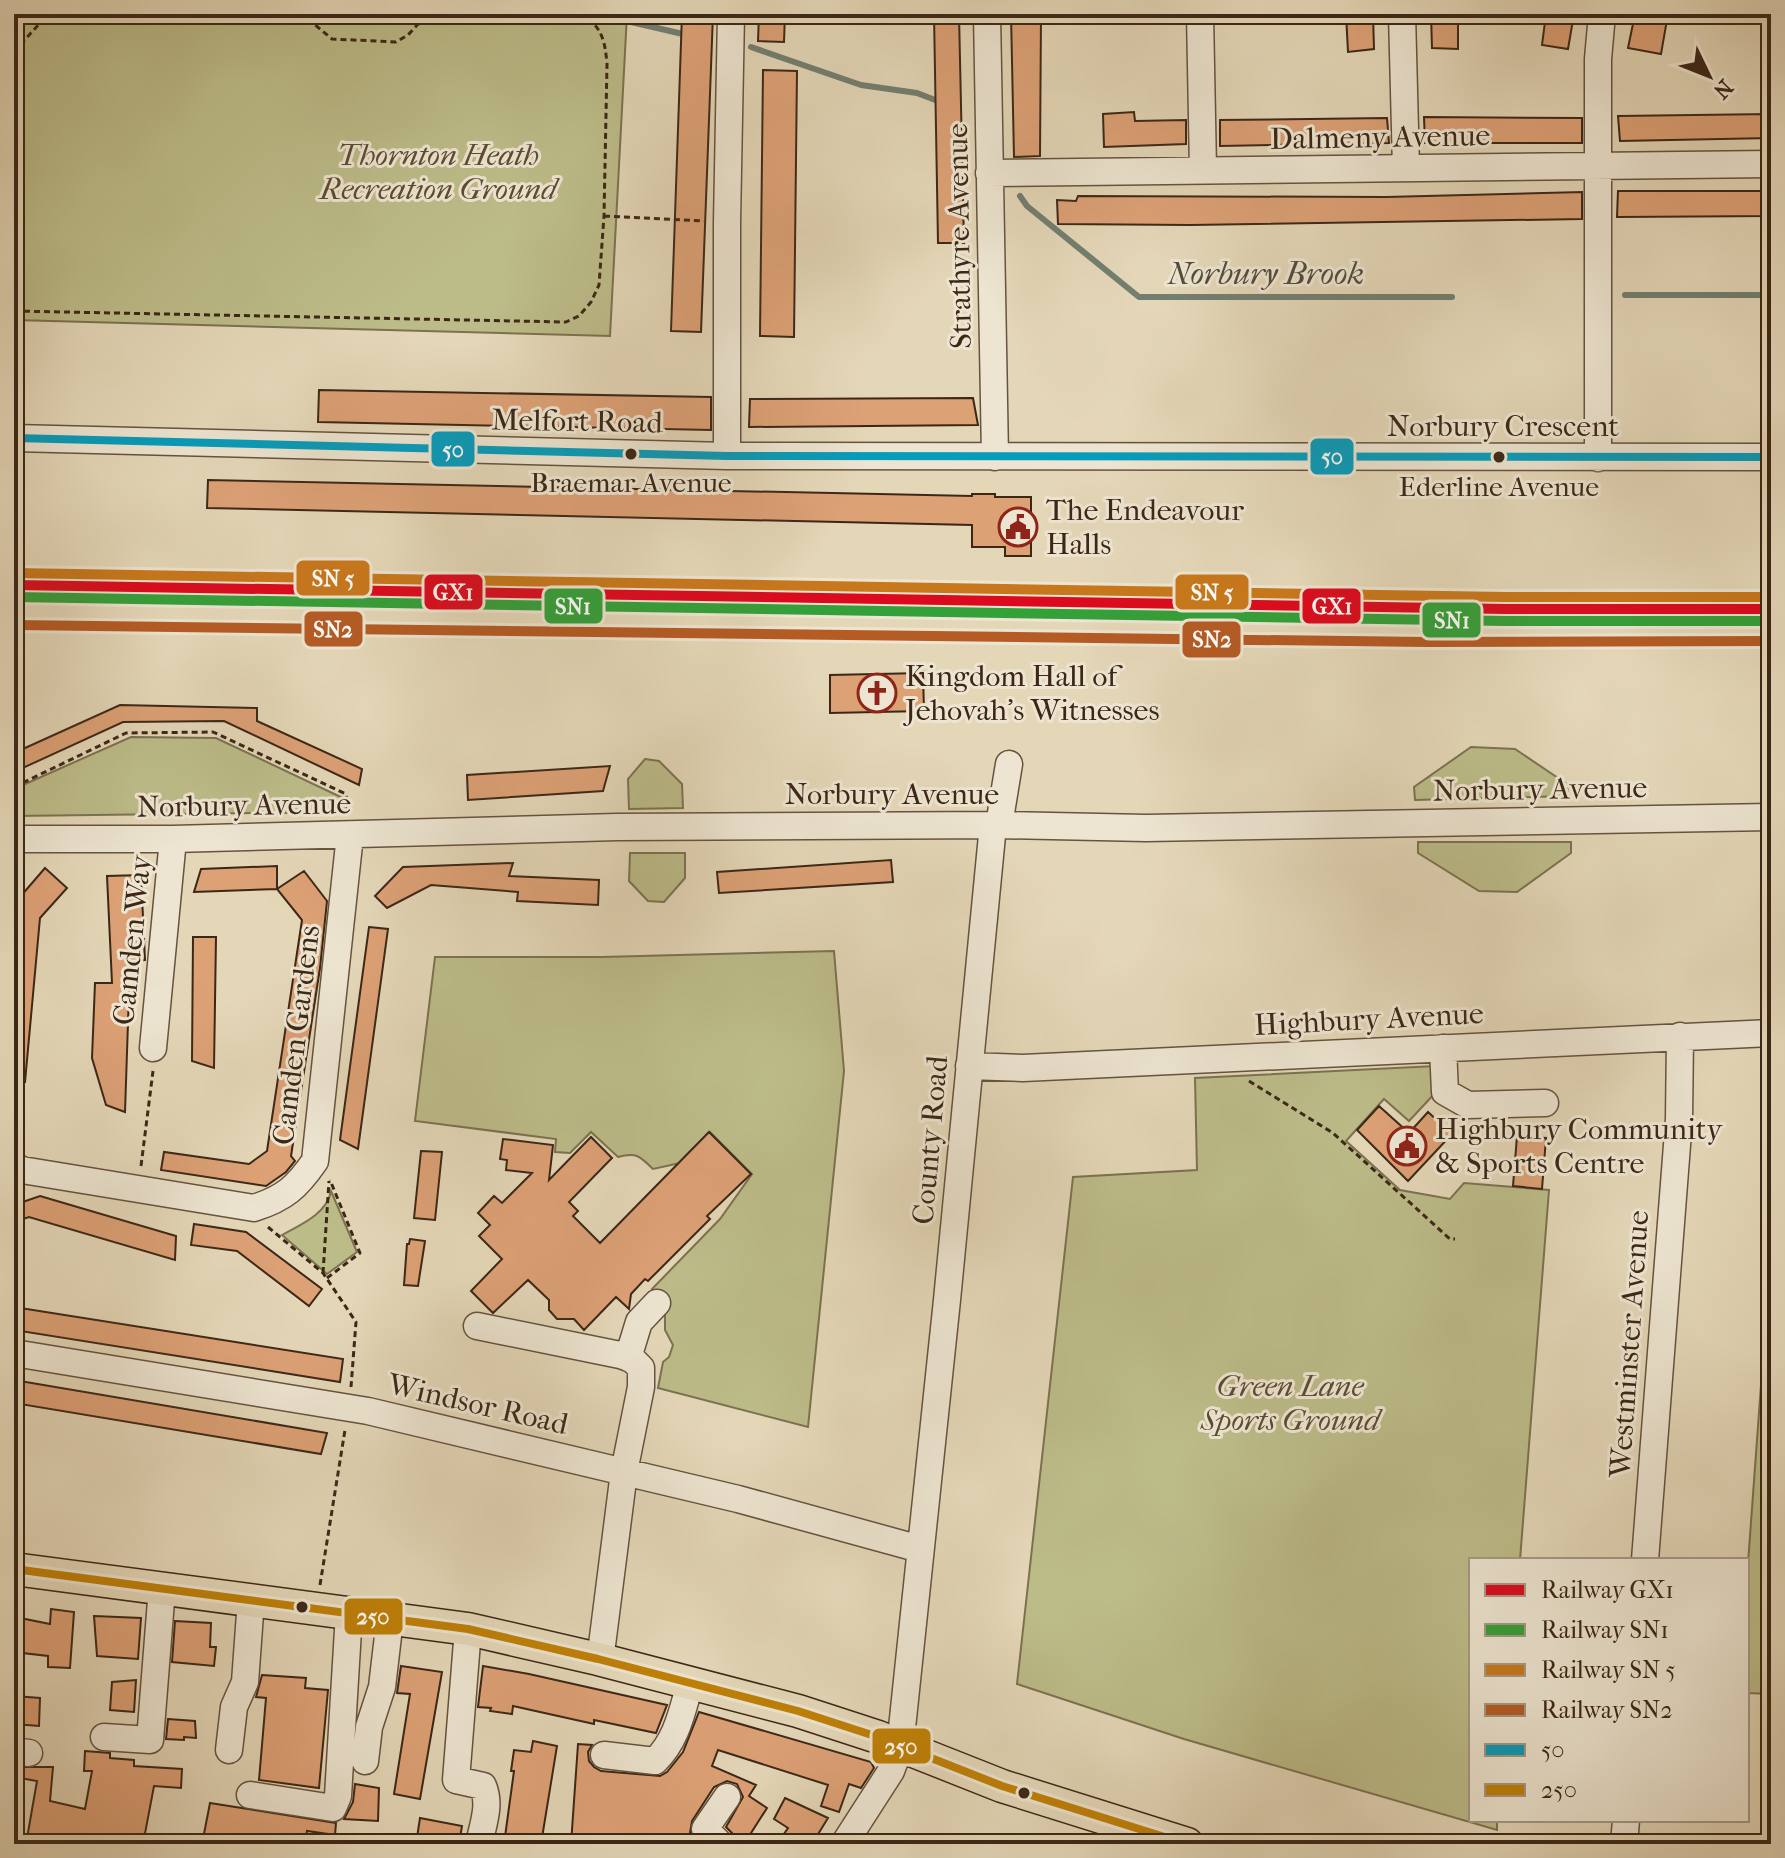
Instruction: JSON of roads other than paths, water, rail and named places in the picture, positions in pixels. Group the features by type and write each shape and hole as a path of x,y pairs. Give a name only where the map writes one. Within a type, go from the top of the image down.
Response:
{"main road":[{"path":"14,1569 468,1629 598,1659 835,1722 1002,1786 1182,1843"}],"street":[{"path":"727,456 731,14"},
{"name":"Strathyre Avenue","path":"987,14 995,457"},
{"path":"1200,14 1203,170"},
{"path":"1402,14 1406,168"},
{"path":"1598,458 1598,59 1602,14"},
{"name":"Dalmeny Avenue","path":"989,173 1771,164"},
{"name":"Melfort Road","path":"14,438 727,456 995,457"},
{"name":"Norbury Crescent","path":"995,457 1771,457"},
{"name":"County Road","path":"844,1844 891,1771 900,1747 969,1066 996,825 1009,764"},
{"name":"Norbury Avenue","path":"14,839 173,839 617,827 996,825 1146,828 1771,817"},
{"name":"Camden Gardens","path":"14,1166 22,1170 254,1208 278,1200 301,1181 315,1161 350,835"},
{"name":"Camden Way","path":"153,1048 173,839"},
{"name":"Highbury Avenue","path":"969,1066 1023,1068 1771,1033"},
{"name":"Westminster Avenue","path":"1645,1558 1679,1119 1680,1036"},
{"path":"1443,1048 1445,1092 1468,1105 1545,1103"},
{"path":"628,1358 639,1322 657,1303"},
{"path":"477,1326 628,1358 637,1363 642,1377 624,1472 598,1659"},
{"name":"Windsor Road","path":"14,1353 368,1411 738,1499 920,1549"},
{"path":"104,1737 150,1740 162,1588"},
{"path":"229,1750 234,1707 245,1682 251,1600"},
{"path":"250,1795 333,1808 338,1796 349,1613"},
{"path":"365,1761 369,1727 382,1687 390,1619"},
{"path":"468,1629 456,1780 483,1786 487,1796 479,1844"},
{"path":"604,1755 655,1761 675,1735 690,1684"},
{"path":"720,1844 705,1829 727,1797"},
{"path":"1624,1844 1626,1822"}],"waterway":[{"name":"Norbury Brook","path":"597,14 687,35"},
{"name":"Norbury Brook","path":"751,47 861,85 917,93 943,103"},
{"name":"Norbury Brook","path":"1020,196 1027,206 1139,297 1452,297"},
{"name":"Norbury Brook","path":"1625,295 1771,295"}],"rail line":[{"name":"GX1","path":"14,585 1505,609 1771,609"},
{"name":"SN1","path":"14,597 1505,621 1771,621"},
{"name":"SN2","path":"14,625 1427,642 1771,641"}],"place":[{"name":"Braemar Avenue","path":"631,454"},
{"name":"Ederline Avenue","path":"1499,457"},
{"name":"The Endeavour Halls","path":"1018,527"},
{"name":"Kingdom Hall of Jehovah's Witnesses","path":"877,693"},
{"name":"Highbury Community & Sports Centre","path":"1407,1146"}],"park label":[{"name":"Thornton Heath Recreation Ground","path":"438,172"},
{"name":"Green Lane Sports Ground","path":"1290,1403"}]}
